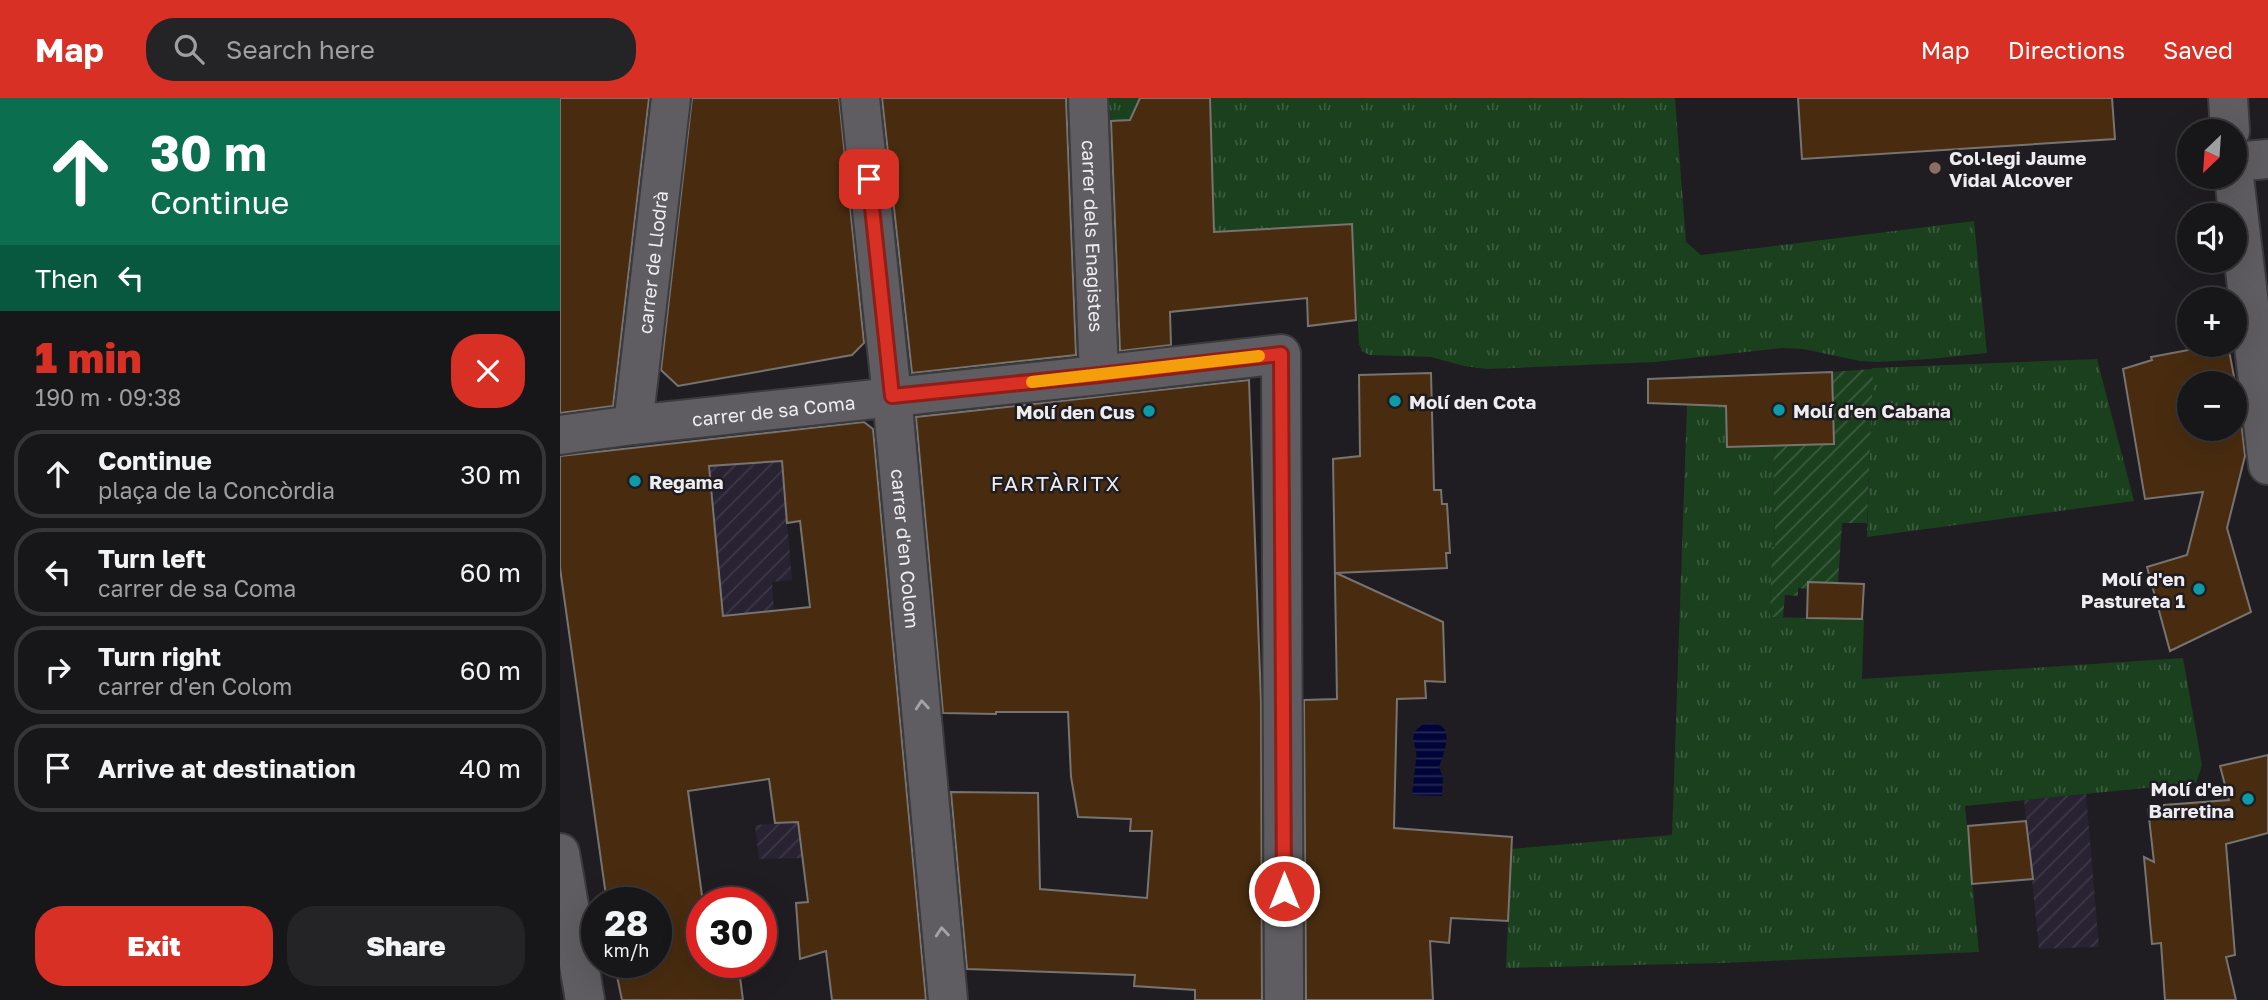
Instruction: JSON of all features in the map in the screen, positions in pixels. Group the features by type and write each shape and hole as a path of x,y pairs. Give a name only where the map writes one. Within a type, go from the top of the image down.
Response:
{"street":[{"name":"carrer de Llodrà","path":"633,425 671,98"},
{"name":"carrer d'en Colom","path":"860,98 892,396 948,1000"},
{"name":"carrer dels Enagistes","path":"1088,98 1099,375"},
{"path":"2228,98 2229,119"},
{"path":"2247,161 2268,159"},
{"path":"2236,189 2262,345 2268,465"},
{"name":"carrer de sa Coma","path":"560,435 1281,354 1284,1000"},
{"path":"560,853 585,1000"}],"shaded area":[{"path":"779,427 792,580 772,582 774,611 723,616 706,436"},
{"path":"1424,724 1442,726 1445,731 1446,745 1439,767 1443,777 1442,796 1412,795 1416,755 1413,737"},
{"path":"2086,794 2099,947 2039,949 2024,800"},
{"path":"914,818 916,847 803,858 759,859 755,825"}],"green space":[{"path":"1105,98 1675,98 1686,242 1701,255 1974,221 1987,353 1877,362 1782,348 1655,362 1487,369 1431,357 1369,355 1362,351 1359,344 1352,224 1189,234 1111,193"},
{"path":"2097,359 2134,501 1867,537 1872,368"},
{"path":"1873,369 1867,523 1842,523 1838,583 1808,582 1807,589 1798,588 1798,596 1785,595 1783,617 1770,617 1772,547 1775,547 1775,445 1834,444 1832,372"},
{"path":"1725,375 1727,447 1775,445 1775,547 1772,548 1770,617 1864,619 1862,679 2183,658 2202,765 2196,783 1965,806 1979,952 1722,963 1506,968 1511,849 1672,835 1688,376"}],"building":[{"path":"560,98 649,98 613,406 560,413"},
{"path":"692,98 839,98 864,343 852,355 678,386 661,370"},
{"path":"882,98 1066,98 1076,355 912,373"},
{"path":"1140,98 1210,98 1214,232 1352,224 1356,320 1308,326 1307,298 1170,312 1171,345 1120,351 1111,121 1130,120"},
{"path":"1798,98 2112,98 2115,139 1802,159"},
{"path":"2177,352 2177,357 2230,357 2233,371 2177,371 2177,441 2243,441 2245,456 2227,528 2251,612 2170,651 2147,567 2187,555 2203,492 2145,499 2123,369 2152,360 2151,357"},
{"name":"Molí d'en Cabana","path":"1832,372 1834,444 1727,447 1726,406 1648,403 1648,379"},
{"path":"1431,373 1434,490 1441,490 1442,504 1447,504 1450,553 1446,553 1447,568 1336,573 1443,622 1445,682 1425,681 1426,698 1397,699 1394,828 1512,837 1508,921 1451,918 1449,943 1430,941 1433,1000 1306,1000 1304,700 1337,699 1333,459 1360,456 1359,375"},
{"path":"1249,380 1261,701 1262,1000 1195,1000 1195,990 1134,986 1135,975 967,969 951,792 1038,793 1040,889 1147,898 1152,831 1130,831 1131,819 1078,817 1071,777 1068,712 943,713 916,417"},
{"path":"864,422 873,429 926,1000 832,1000 826,951 800,959 796,903 808,902 798,822 775,823 769,779 688,791 701,887 686,887 686,978 740,978 743,1000 622,1000 617,978 672,978 672,887 605,887 560,568 560,456","holes":["782,461 787,523 800,521 810,607 723,616 709,466"]},
{"path":"1808,582 1864,584 1862,619 1807,618"},
{"path":"2268,755 2268,833 2226,844 2235,955 2226,957 2236,1000 2165,1000 2161,943 2152,944 2144,857 2154,862 2148,809 2164,808 2164,805 2229,800 2220,766"},
{"path":"2026,821 2033,879 1972,884 1968,826"}],"slow traffic":[{"path":"1032,382 1259,356"}],"place":[{"name":"Col·legi Jaume Vidal Alcover","path":"1935,168"},
{"name":"Molí den Cota","path":"1395,401"},
{"name":"Molí d'en Cabana","path":"1779,410"},
{"name":"Molí den Cus","path":"1149,411"},
{"name":"Regama","path":"635,481"},
{"name":"Molí d'en Pastureta 1","path":"2199,589"},
{"name":"Molí d'en Barretina","path":"2248,799"}],"district":[{"name":"FARTÀRITX","path":"1056,483"}],"route":[{"path":"869,179 892,396 1281,354 1284,891"}]}
